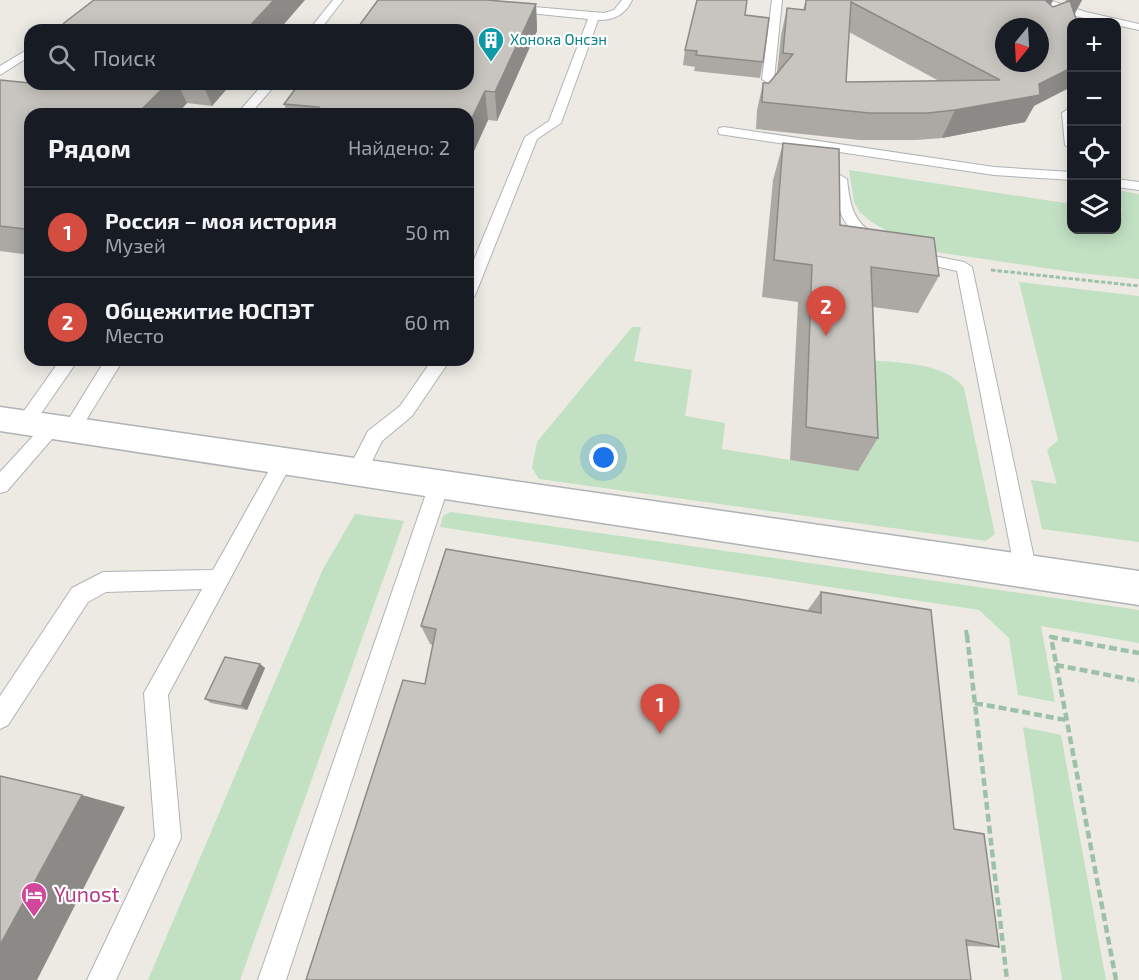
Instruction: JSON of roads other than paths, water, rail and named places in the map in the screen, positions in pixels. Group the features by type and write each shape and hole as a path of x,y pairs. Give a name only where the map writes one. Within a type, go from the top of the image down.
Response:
{"street":[{"path":"37,425 1139,588"}],"lane":[{"path":"319,24 338,0"},
{"path":"500,8 609,18 624,8 627,0"},
{"path":"768,79 777,0"},
{"path":"1040,0 1053,10 1139,27"},
{"path":"474,278 531,137 555,123 594,16"},
{"path":"0,70 24,55"},
{"path":"248,108 265,90"},
{"path":"724,131 994,171 1067,176"},
{"path":"840,179 842,207 862,234 908,256 964,267 1026,572"},
{"path":"1121,184 1139,186"},
{"path":"0,485 37,425 66,366"},
{"path":"37,425 107,366"},
{"path":"357,472 375,436 406,411 437,366"},
{"path":"101,980 168,838 156,693 284,461"},
{"path":"272,980 439,484"},
{"path":"0,717 80,595 103,582 220,579"}],"place":[{"name":"Хонока Онсэн","path":"491,63"},
{"name":"Общежитие ЮСПЭТ","path":"826,336"},
{"name":"Россия – моя история","path":"660,734"},
{"name":"Yunost","path":"34,918"}]}
